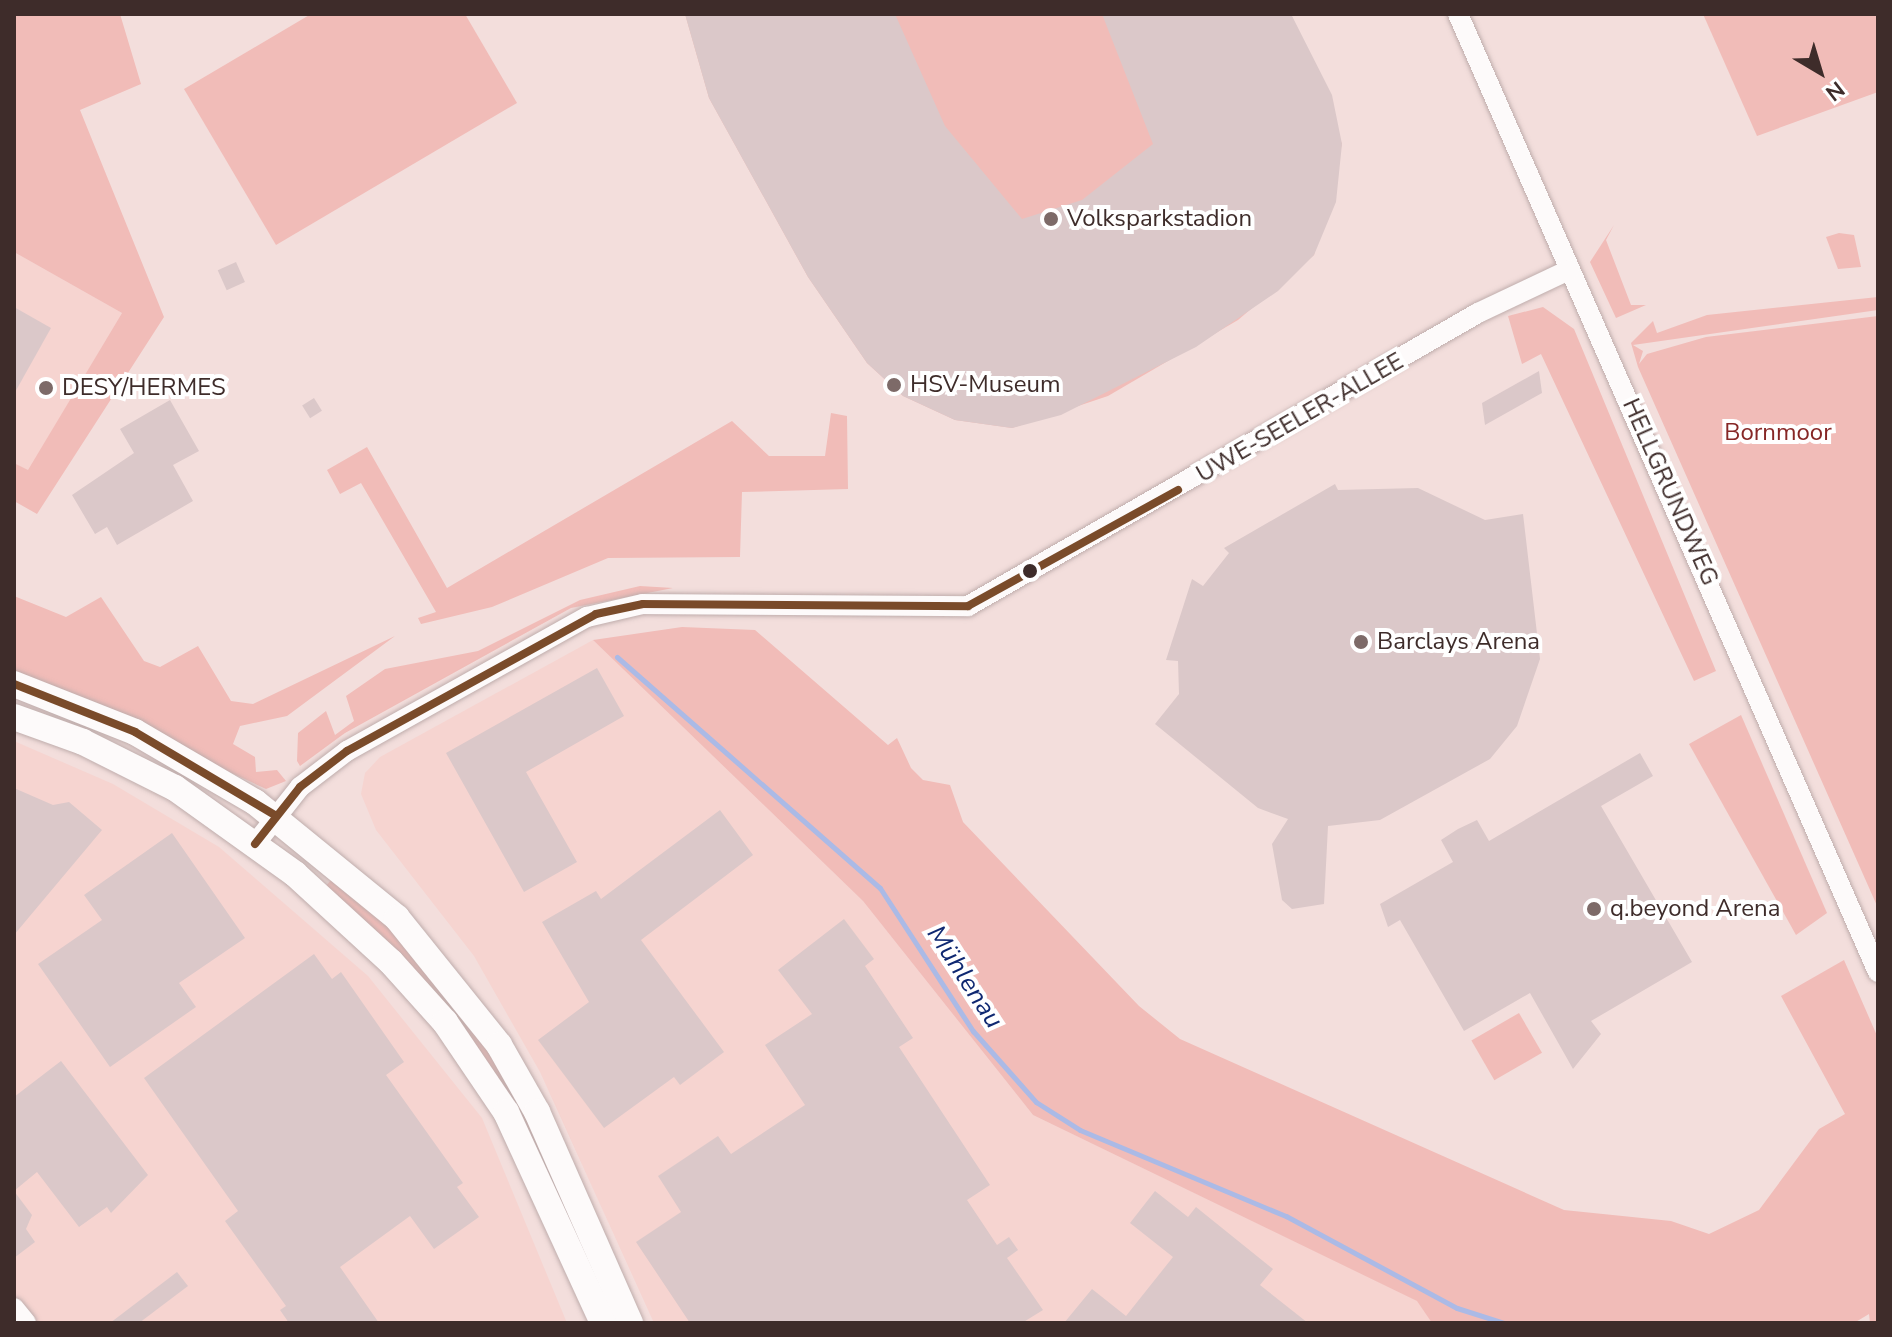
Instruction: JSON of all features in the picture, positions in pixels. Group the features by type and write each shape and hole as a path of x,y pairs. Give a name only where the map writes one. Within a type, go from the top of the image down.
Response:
{"main road":[{"path":"14,684 135,732 275,815 397,918 470,1003 537,1112 630,1323"},
{"path":"14,717 133,765 255,844 391,962 461,1045 524,1144 603,1323"}],"street":[{"name":"HELLGRUNDWEG","path":"1458,14 1878,972"},
{"name":"UWE-SEELER-ALLEE","path":"255,844 275,815 347,751 608,610 658,604 935,611 989,597 1478,313 1569,270"},
{"path":"14,1308 26,1323"}],"shaded area":[{"name":"DESY/HERMES","path":"14,252 122,313 28,471 14,463"},
{"path":"593,640 863,901 1033,1115 1418,1301 1432,1323 654,1323 540,1072 474,956 376,830 361,794 365,773 380,757"},
{"path":"14,741 113,784 219,847 368,976 482,1118 567,1323 14,1323"}],"green space":[{"path":"14,14 120,14 141,84 80,110 164,317 37,514 14,501 14,463 28,470 122,313 14,252"},
{"path":"311,14 465,14 517,103 276,245 184,89"},
{"name":"Volksparkstadion","path":"685,14 1291,14 1342,144 1314,255 1238,320 1108,396 1012,428 955,420 903,396 867,363 808,277 709,98"},
{"path":"1703,14 1878,14 1878,92 1757,136"},
{"path":"1614,225 1606,240 1631,305 1646,305 1616,318 1590,262"},
{"path":"1839,233 1854,235 1861,267 1838,269 1826,237"},
{"name":"Bornmoor","path":"1878,297 1878,310 1633,345 1643,351 1639,364 1647,354 1706,337 1878,316 1878,908 1638,367 1631,343 1653,321 1657,333 1707,315"},
{"path":"1543,307 1574,329 1716,671 1694,681 1541,354 1522,364 1508,316"},
{"path":"831,413 847,416 848,489 742,492 740,557 608,558 492,607 421,624 418,618 436,612 361,483 340,494 327,470 367,447 447,588 732,421 769,456 825,456"},
{"path":"640,586 673,588 571,608 345,733 300,766 297,761 298,733 326,711 335,735 354,721 346,696 385,669 478,651 580,600"},
{"path":"14,596 66,617 101,597 144,661 160,667 198,646 231,701 253,704 395,636 287,716 240,726 233,744 255,757 256,772 277,770 286,781 266,789 14,672"},
{"path":"682,627 755,630 888,745 897,738 911,768 923,780 950,785 963,822 1139,1006 1180,1039 1564,1210 1671,1221 1709,1234 1759,1210 1819,1129 1845,1114 1781,996 1844,960 1878,1038 1878,1323 1870,1323 1869,1314 1854,1323 1432,1323 1417,1301 1033,1115 863,901 593,640"},
{"path":"1741,715 1827,913 1796,935 1689,744"},
{"path":"335,875 390,926 486,1045 533,1124 619,1323 534,1142 326,886"},
{"path":"1519,1013 1542,1053 1494,1080 1471,1040"}],"building":[{"name":"Volksparkstadion","path":"685,14 895,14 945,126 1022,219 1082,200 1153,144 1102,14 1291,14 1332,95 1342,144 1336,202 1314,255 1278,291 1196,347 1061,415 1012,428 955,420 903,396 867,363 808,277 709,98"},
{"path":"236,262 245,282 227,290 218,270"},
{"path":"14,307 51,328 14,394"},
{"path":"1539,371 1542,393 1485,425 1482,403"},
{"path":"314,398 322,411 310,418 302,405"},
{"path":"170,400 199,451 173,465 193,501 117,545 107,527 95,534 72,495 134,453 120,429"},
{"name":"Barclays Arena","path":"1335,484 1338,490 1418,488 1485,520 1523,514 1540,659 1517,726 1490,759 1380,820 1328,826 1324,904 1292,909 1282,900 1272,844 1288,819 1258,808 1155,724 1179,694 1178,661 1166,660 1192,579 1203,586 1229,553 1224,548"},
{"path":"597,668 624,716 526,772 577,862 524,892 446,753"},
{"path":"1640,753 1653,776 1601,806 1692,962 1591,1021 1601,1034 1573,1069 1530,993 1464,1031 1400,920 1388,927 1380,904 1453,862 1441,840 1458,829 1477,820 1489,841"},
{"path":"14,788 53,805 69,802 102,830 14,935"},
{"path":"720,810 753,855 641,940 724,1052 680,1085 674,1077 604,1128 538,1040 589,1002 542,922 596,891 601,899"},
{"path":"172,833 245,938 179,983 196,1007 110,1067 38,964 102,920 84,895"},
{"path":"844,919 874,959 865,966 913,1038 899,1047 990,1185 967,1200 997,1245 1009,1237 1018,1250 1007,1258 1043,1310 1022,1323 690,1323 636,1242 681,1212 658,1176 718,1136 731,1154 805,1105 765,1045 812,1014 778,970"},
{"path":"314,954 332,979 341,972 404,1062 386,1075 463,1183 457,1187 479,1217 434,1249 410,1216 340,1267 379,1323 289,1323 280,1310 286,1306 225,1221 238,1211 144,1078"},
{"path":"61,1061 148,1175 111,1213 107,1207 79,1227 37,1172 14,1191 14,1097"},
{"path":"14,1191 32,1215 26,1229 35,1242 14,1258"},
{"path":"1155,1191 1188,1217 1196,1207 1273,1269 1260,1285 1308,1323 1064,1323 1092,1289 1126,1316 1173,1257 1130,1223"},
{"path":"177,1272 188,1286 139,1323 110,1323"}],"waterway":[{"name":"Mühlenau","path":"617,657 880,888 973,1031 1036,1102 1080,1130 1286,1216 1457,1308 1504,1323"}],"transit line":[{"path":"255,844 300,787 347,751 596,614 643,604 968,606 1178,490"},
{"path":"14,684 135,732 275,815"}],"place":[{"name":"Volksparkstadion","path":"1051,219"},
{"name":"HSV-Museum","path":"894,385"},
{"name":"DESY/HERMES","path":"46,388"},
{"name":"Barclays Arena","path":"1361,642"},
{"name":"q.beyond Arena","path":"1594,909"}]}
